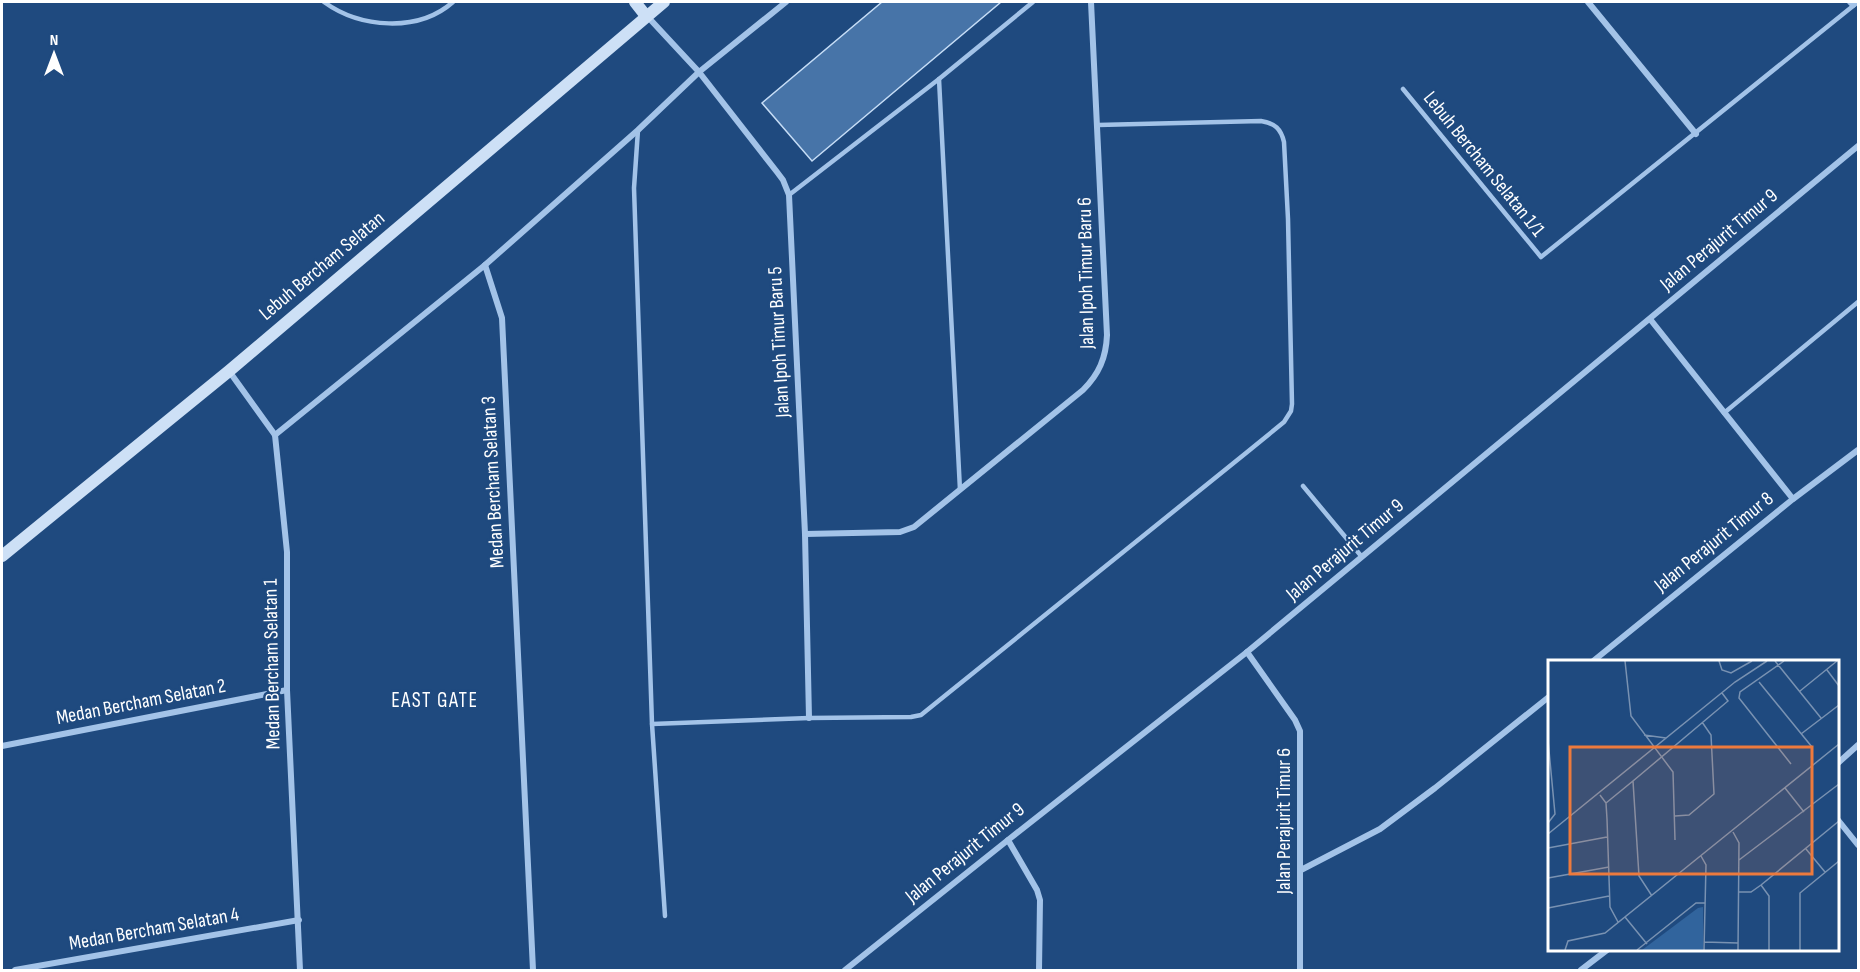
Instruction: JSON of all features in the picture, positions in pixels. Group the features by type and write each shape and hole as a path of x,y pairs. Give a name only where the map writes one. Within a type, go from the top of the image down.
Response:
{"street":[{"path":"635,2 646,16"},
{"name":"Lebuh Bercham Selatan","path":"2,555 229,371 664,2"},
{"path":"275,435 485,265 639,130 699,72 786,2"},
{"name":"Jalan Ipoh Timur Baru 6","path":"805,534 905,532 914,527 1083,390 1092,381 1104,360 1107,336 1091,2"},
{"path":"1588,2 1696,134"},
{"name":"Jalan Ipoh Timur Baru 5","path":"646,16 699,72 783,180 789,195 805,534 809,718"},
{"name":"Jalan Perajurit Timur 9","path":"845,970 1247,652 1858,146"},
{"name":"Medan Bercham Selatan 3","path":"485,265 502,318 532,970"},
{"path":"1650,319 1792,499"},
{"name":"Medan Bercham Selatan 1","path":"229,371 275,435 287,552 287,690 300,970"},
{"name":"Jalan Perajurit Timur 8","path":"1594,660 1792,499 1858,450"},
{"name":"Jalan Perajurit Timur 6","path":"1247,652 1295,720 1300,731 1300,970"},
{"name":"Medan Bercham Selatan 2","path":"2,746 287,690"},
{"path":"1301,870 1380,829 1548,698"},
{"path":"1839,762 1858,745"},
{"path":"1839,821 1858,845"},
{"path":"1008,840 1037,890 1040,900 1039,970"},
{"name":"Medan Bercham Selatan 4","path":"15,970 299,920"},
{"path":"1581,970 1606,951"}],"lane":[{"path":"324,2 354,18 386,23 425,18 445,9 453,2"},
{"path":"789,195 939,79 1033,2"},
{"path":"1696,134 1854,3"},
{"path":"939,79 960,490"},
{"name":"Lebuh Bercham Selatan 1/1","path":"1403,89 1541,257 1696,134"},
{"path":"652,724 921,715 1288,417 1292,405 1292,370 1287,208 1282,133 1270,122 1261,121 1098,126"},
{"path":"639,130 634,188 652,724 665,916"},
{"path":"1724,413 1858,302"},
{"path":"1303,486 1362,557"}],"building":[{"path":"882,2 1001,2 812,161 762,103"}],"district":[{"name":"EAST GATE","path":"435,700"}]}
